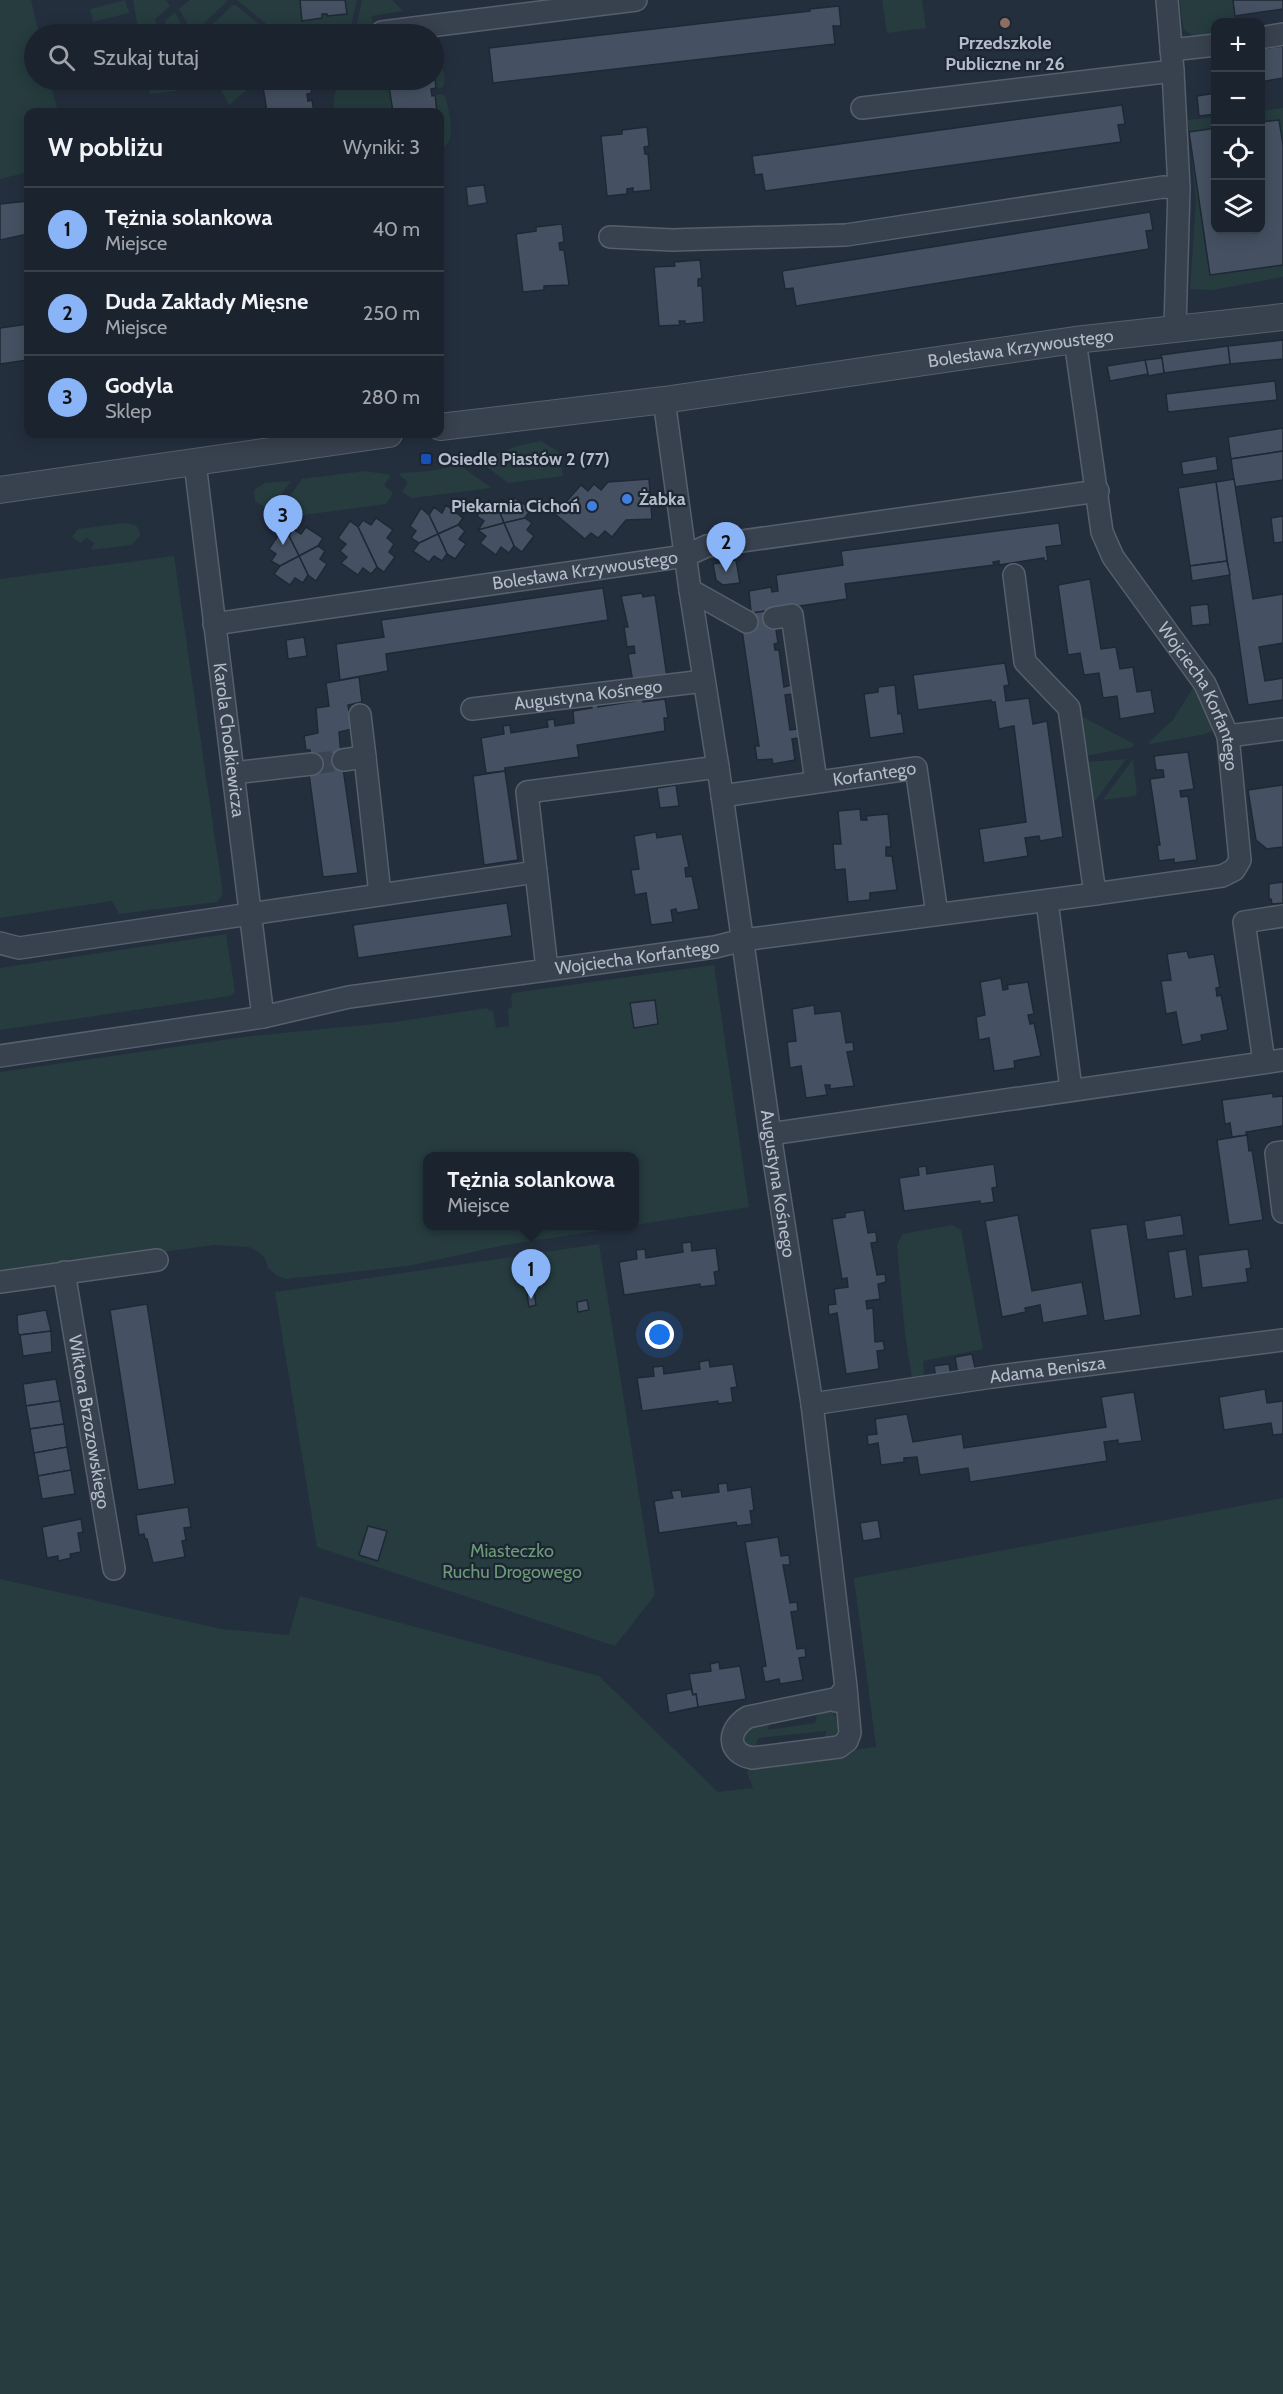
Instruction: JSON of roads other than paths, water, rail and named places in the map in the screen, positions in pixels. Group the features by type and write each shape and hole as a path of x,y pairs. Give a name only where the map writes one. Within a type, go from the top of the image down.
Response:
{"street":[{"path":"444,24 636,0"},
{"path":"1167,0 1179,188 1175,328"},
{"path":"1265,37 1283,34"},
{"path":"862,108 1172,60 1211,46"},
{"path":"610,237 672,240 846,236 1163,187 1179,188"},
{"name":"Bolesława Krzywoustego","path":"444,427 664,400 1075,340 1283,317"},
{"name":"Wojciecha Korfantego","path":"718,767 527,792 547,969 714,947 743,940 1222,876 1234,870 1240,860 1228,736 1205,684 1113,557 1102,532 1075,340"},
{"name":"Augustyna Kośnego","path":"664,400 770,1134 812,1404 846,1687 850,1733 847,1741 839,1747 752,1758 736,1751 732,1735 740,1722 759,1715 834,1699 836,1701 846,1687"},
{"path":"0,490 195,463 321,438"},
{"name":"Karola Chodkiewicza","path":"195,463 263,1017"},
{"name":"Bolesława Krzywoustego","path":"214,624 685,556 707,546 1098,491"},
{"path":"1014,576 1025,662 1069,708 1095,894"},
{"path":"690,590 747,622"},
{"path":"774,618 792,615 816,781"},
{"name":"Augustyna Kośnego","path":"472,709 704,681"},
{"path":"360,716 380,894"},
{"path":"1228,736 1283,729"},
{"path":"343,760 365,757"},
{"path":"233,773 312,764"},
{"name":"Korfantego","path":"722,796 916,768 937,914"},
{"path":"0,943 19,948 536,872"},
{"path":"1047,901 1071,1089"},
{"path":"770,1134 1273,1061 1244,922 1283,916"},
{"path":"0,1056 263,1017 349,997 547,969"},
{"path":"1283,1152 1276,1153 1283,1212"},
{"path":"0,1282 157,1260"},
{"name":"Wiktora Brzozowskiego","path":"64,1272 114,1569"},
{"name":"Adama Benisza","path":"812,1404 992,1377 1283,1340"}],"tunnel":[{"path":"312,764 343,760"}],"place":[{"name":"Przedszkole Publiczne nr 26","path":"1005,23"},
{"name":"Osiedle Piastów 2 (77)","path":"426,459"},
{"name":"Żabka","path":"627,499"},
{"name":"Piekarnia Cichoń","path":"592,506"},
{"name":"Godyla","path":"283,545"},
{"name":"Duda Zakłady Mięsne","path":"726,572"},
{"name":"Tężnia solankowa","path":"531,1299"}],"park label":[{"name":"Miasteczko Ruchu Drogowego","path":"512,1561"}]}
